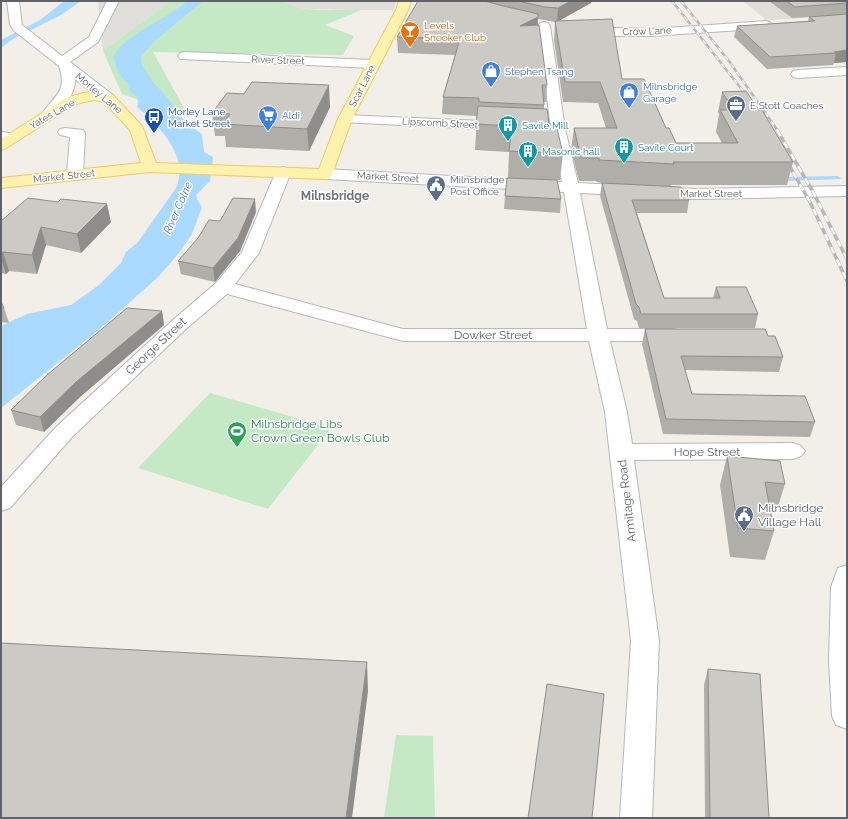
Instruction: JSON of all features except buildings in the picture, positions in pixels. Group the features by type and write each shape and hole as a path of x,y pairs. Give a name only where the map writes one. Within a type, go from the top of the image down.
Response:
{"main road":[{"name":"Scar Lane","path":"325,174 346,119 372,64 402,10 405,1"},
{"name":"Yates Lane","path":"1,146 7,136 71,102 83,97 94,96 108,98"},
{"name":"Morley Lane","path":"108,98 137,129 154,167"},
{"name":"Market Street","path":"1,183 75,174 154,167 325,174"}],"street":[{"path":"64,64 94,39 113,1"},
{"path":"1,4 13,2"},
{"name":"Morley Lane","path":"13,2 16,28 108,98"},
{"name":"Crow Lane","path":"573,29 602,32 654,31 778,24"},
{"name":"Armitage Road","path":"558,28 537,25 571,187 598,335 616,412 645,641 636,818"},
{"name":"River Street","path":"184,56 372,64"},
{"name":"Morley Lane","path":"48,115 62,101 69,89 70,77 64,64"},
{"path":"798,74 847,71"},
{"path":"847,76 845,78 847,82"},
{"name":"Lipscomb Street","path":"346,119 519,127"},
{"path":"542,128 558,129"},
{"path":"65,132 78,133 75,174"},
{"name":"George Street","path":"1,502 65,431 180,324 223,287 250,253 283,172"},
{"name":"Market Street","path":"325,174 695,194 847,191"},
{"name":"Dowker Street","path":"223,287 404,335 691,336"},
{"name":"Hope Street","path":"621,452 794,451"},
{"path":"847,575 844,587 843,661 847,716"}],"shaded area":[{"path":"98,1 171,1 103,51"},
{"path":"282,1 397,1 393,10 361,10 308,9 289,6"},
{"path":"743,1 847,1 847,15 766,20"}],"green space":[{"path":"171,1 282,1 299,8 320,10 361,10 325,25 354,36 343,55 153,52 189,117 122,94 103,51"},
{"name":"Milnsbridge Libs Crown Green Bowls Club","path":"210,393 331,428 268,509 138,468"},
{"path":"396,735 433,736 435,818 384,818"}],"water":[{"path":"64,1 81,1 61,15 13,39 1,48 1,40 40,20"},
{"name":"River Colne","path":"187,1 203,1 156,40 141,56 142,65 154,83 170,101 186,123 202,134 204,152 213,157 210,181 196,195 202,207 192,234 179,253 158,277 100,329 1,408 1,326 27,314 71,305 99,285 121,263 126,252 138,242 176,188 179,176 179,165 176,153 163,133 137,107 138,99 129,90 128,83 119,73 114,57 117,50 135,35"}],"waterway":[{"path":"784,179 838,178"}],"railway":[{"path":"672,1 751,101"},
{"path":"681,1 729,61 778,131"},
{"path":"777,130 812,190 847,259"},
{"path":"786,160 810,202 847,281"}],"place":[{"name":"Levels Snooker Club","path":"410,48"},
{"name":"Stephen Tsang","path":"491,88"},
{"name":"Milnsbridge Garage","path":"629,109"},
{"name":"E Stott Coaches","path":"736,122"},
{"name":"Aldi","path":"268,132"},
{"name":"Morley Lane Market Street","path":"154,134"},
{"name":"Savile Mill","path":"508,142"},
{"name":"Savile Court","path":"624,164"},
{"name":"Masonic hall","path":"528,168"},
{"name":"Milnsbridge Post Office","path":"436,202"},
{"name":"Milnsbridge Libs Crown Green Bowls Club","path":"237,448"},
{"name":"Milnsbridge Village Hall","path":"744,532"}],"district":[{"name":"Milnsbridge","path":"335,196"}]}
